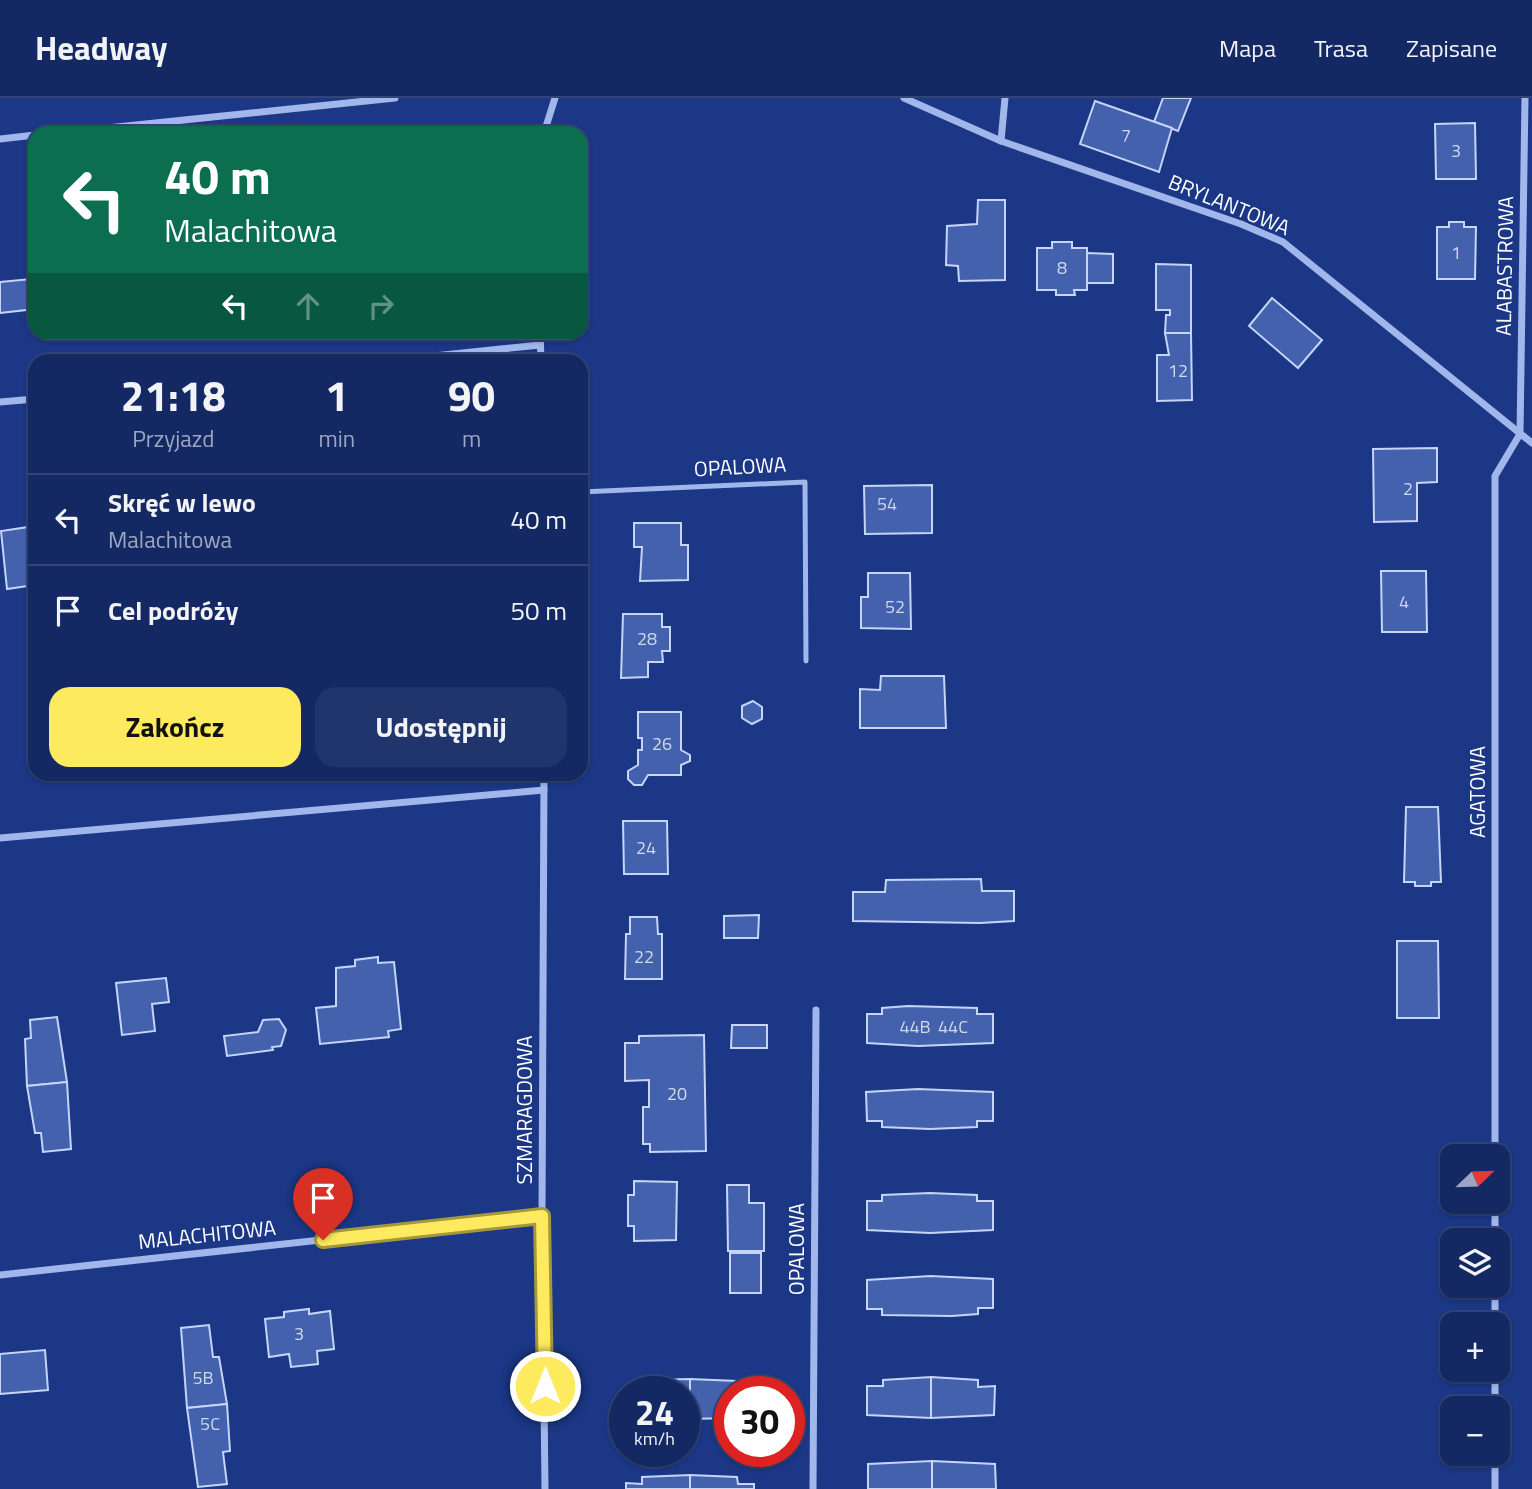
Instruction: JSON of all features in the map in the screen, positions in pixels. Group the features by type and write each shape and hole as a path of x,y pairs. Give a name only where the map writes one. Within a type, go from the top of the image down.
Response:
{"street":[{"path":"126,126 394,98"},
{"path":"546,126 555,98"},
{"name":"BRYLANTOWA","path":"904,98 1001,141 1241,224 1283,242 1532,443"},
{"path":"1001,141 1005,98"},
{"name":"ALABASTROWA","path":"1520,434 1525,98"},
{"path":"0,139 28,136"},
{"path":"540,340 541,354"},
{"path":"454,354 540,345"},
{"path":"0,402 28,399"},
{"name":"AGATOWA","path":"1495,1144 1494,476 1520,434"},
{"name":"SZMARAGDOWA","path":"544,781 542,1216 545,1489"},
{"path":"0,838 544,790"},
{"name":"OPALOWA","path":"813,1489 816,1010"},
{"name":"MALACHITOWA","path":"0,1275 542,1216"},
{"path":"1495,1466 1495,1489"}],"lane":[{"name":"OPALOWA","path":"588,492 806,482 806,661"}],"building":[{"path":"1163,98 1191,98 1178,131 1154,122"},
{"path":"1095,101 1172,128 1159,172 1080,144"},
{"path":"1475,123 1476,179 1436,179 1435,124"},
{"path":"978,200 1005,200 1005,280 959,281 958,266 946,265 947,226 977,224"},
{"path":"1449,222 1464,222 1464,227 1476,227 1475,279 1437,279 1437,227 1449,227"},
{"path":"1052,242 1072,242 1072,248 1087,248 1087,290 1074,290 1075,295 1056,295 1056,290 1037,290 1037,248 1052,248"},
{"path":"1087,253 1113,254 1113,283 1087,283"},
{"path":"1156,264 1191,265 1191,333 1165,333 1166,315 1170,315 1170,310 1156,310"},
{"path":"28,279 28,310 0,313 0,282"},
{"path":"1272,298 1322,340 1298,368 1249,326"},
{"path":"1165,333 1191,333 1192,400 1157,401 1157,355 1169,355"},
{"path":"1437,448 1437,482 1417,483 1417,521 1374,522 1373,449"},
{"path":"932,485 932,533 865,534 864,486"},
{"path":"634,523 681,523 681,545 688,545 688,580 640,581 642,547 634,547"},
{"path":"28,527 28,586 7,589 1,531"},
{"path":"1381,571 1426,571 1427,632 1382,632"},
{"path":"868,573 910,573 911,629 861,628 861,597 868,597"},
{"path":"623,614 662,614 662,627 670,627 670,651 662,651 663,662 648,662 648,677 621,678"},
{"path":"881,676 944,676 946,728 860,728 860,689 880,690"},
{"path":"753,701 762,707 762,719 752,724 742,718 742,706"},
{"path":"638,712 681,712 681,750 690,755 690,761 681,765 681,775 648,775 642,785 634,785 628,779 628,771 638,765 638,750 642,750 642,738 638,738"},
{"path":"1406,807 1438,807 1441,882 1431,882 1431,886 1415,886 1415,882 1404,882"},
{"path":"623,821 667,821 668,874 624,874"},
{"path":"981,879 982,891 1014,891 1014,921 853,921 853,892 885,892 886,880"},
{"path":"759,915 758,938 724,938 724,916"},
{"path":"630,917 657,917 658,934 662,934 662,979 625,979 626,934 630,934"},
{"path":"1397,941 1438,941 1439,1018 1397,1018"},
{"path":"378,957 378,963 394,962 401,1029 388,1031 389,1037 320,1044 316,1008 336,1006 336,968 355,966 355,960"},
{"path":"166,978 169,1002 152,1004 155,1031 122,1035 116,983"},
{"path":"882,1008 977,1008 977,1014 993,1014 993,1043 918,1046 867,1043 867,1014 882,1014"},
{"path":"57,1017 67,1082 27,1086 25,1039 31,1038 30,1020"},
{"path":"279,1019 286,1030 281,1046 272,1047 273,1050 227,1056 224,1036 258,1032 263,1020"},
{"path":"732,1025 767,1025 767,1048 731,1048"},
{"path":"704,1035 706,1151 650,1152 650,1144 643,1144 643,1107 649,1107 649,1080 625,1081 625,1043 639,1043 639,1036"},
{"path":"67,1082 71,1149 43,1152 41,1133 35,1133 27,1086"},
{"path":"918,1089 993,1092 993,1121 977,1121 977,1127 930,1129 882,1127 882,1121 867,1121 866,1092"},
{"path":"634,1181 677,1182 676,1240 634,1241 634,1226 628,1226 628,1195 634,1195"},
{"path":"727,1185 749,1185 749,1203 764,1203 764,1251 728,1251"},
{"path":"882,1195 977,1195 977,1201 993,1201 993,1230 930,1233 867,1230 867,1201 882,1201"},
{"path":"730,1253 761,1253 761,1293 730,1293"},
{"path":"930,1276 993,1279 993,1308 978,1308 978,1314 952,1316 882,1315 882,1309 867,1309 867,1280"},
{"path":"309,1309 309,1314 330,1311 334,1349 317,1351 318,1364 291,1367 289,1354 269,1357 265,1319 284,1317 284,1312"},
{"path":"209,1325 213,1357 219,1357 227,1404 187,1408 181,1328"},
{"path":"45,1350 48,1390 0,1394 0,1354"},
{"path":"931,1377 978,1380 978,1387 995,1386 994,1415 931,1418"},
{"path":"931,1377 931,1418 867,1415 867,1386 883,1386 883,1380"},
{"path":"700,1379 714,1380 714,1418 700,1419"},
{"path":"227,1404 230,1451 223,1452 227,1484 198,1487 187,1408"},
{"path":"932,1461 995,1464 996,1489 932,1489"},
{"path":"932,1461 932,1489 868,1489 868,1464"},
{"path":"690,1475 690,1489 626,1489 626,1483 642,1484 642,1477"},
{"path":"690,1475 737,1477 738,1484 754,1484 754,1489 690,1489"}],"route":[{"path":"323,1240 542,1216 545,1386"}]}
